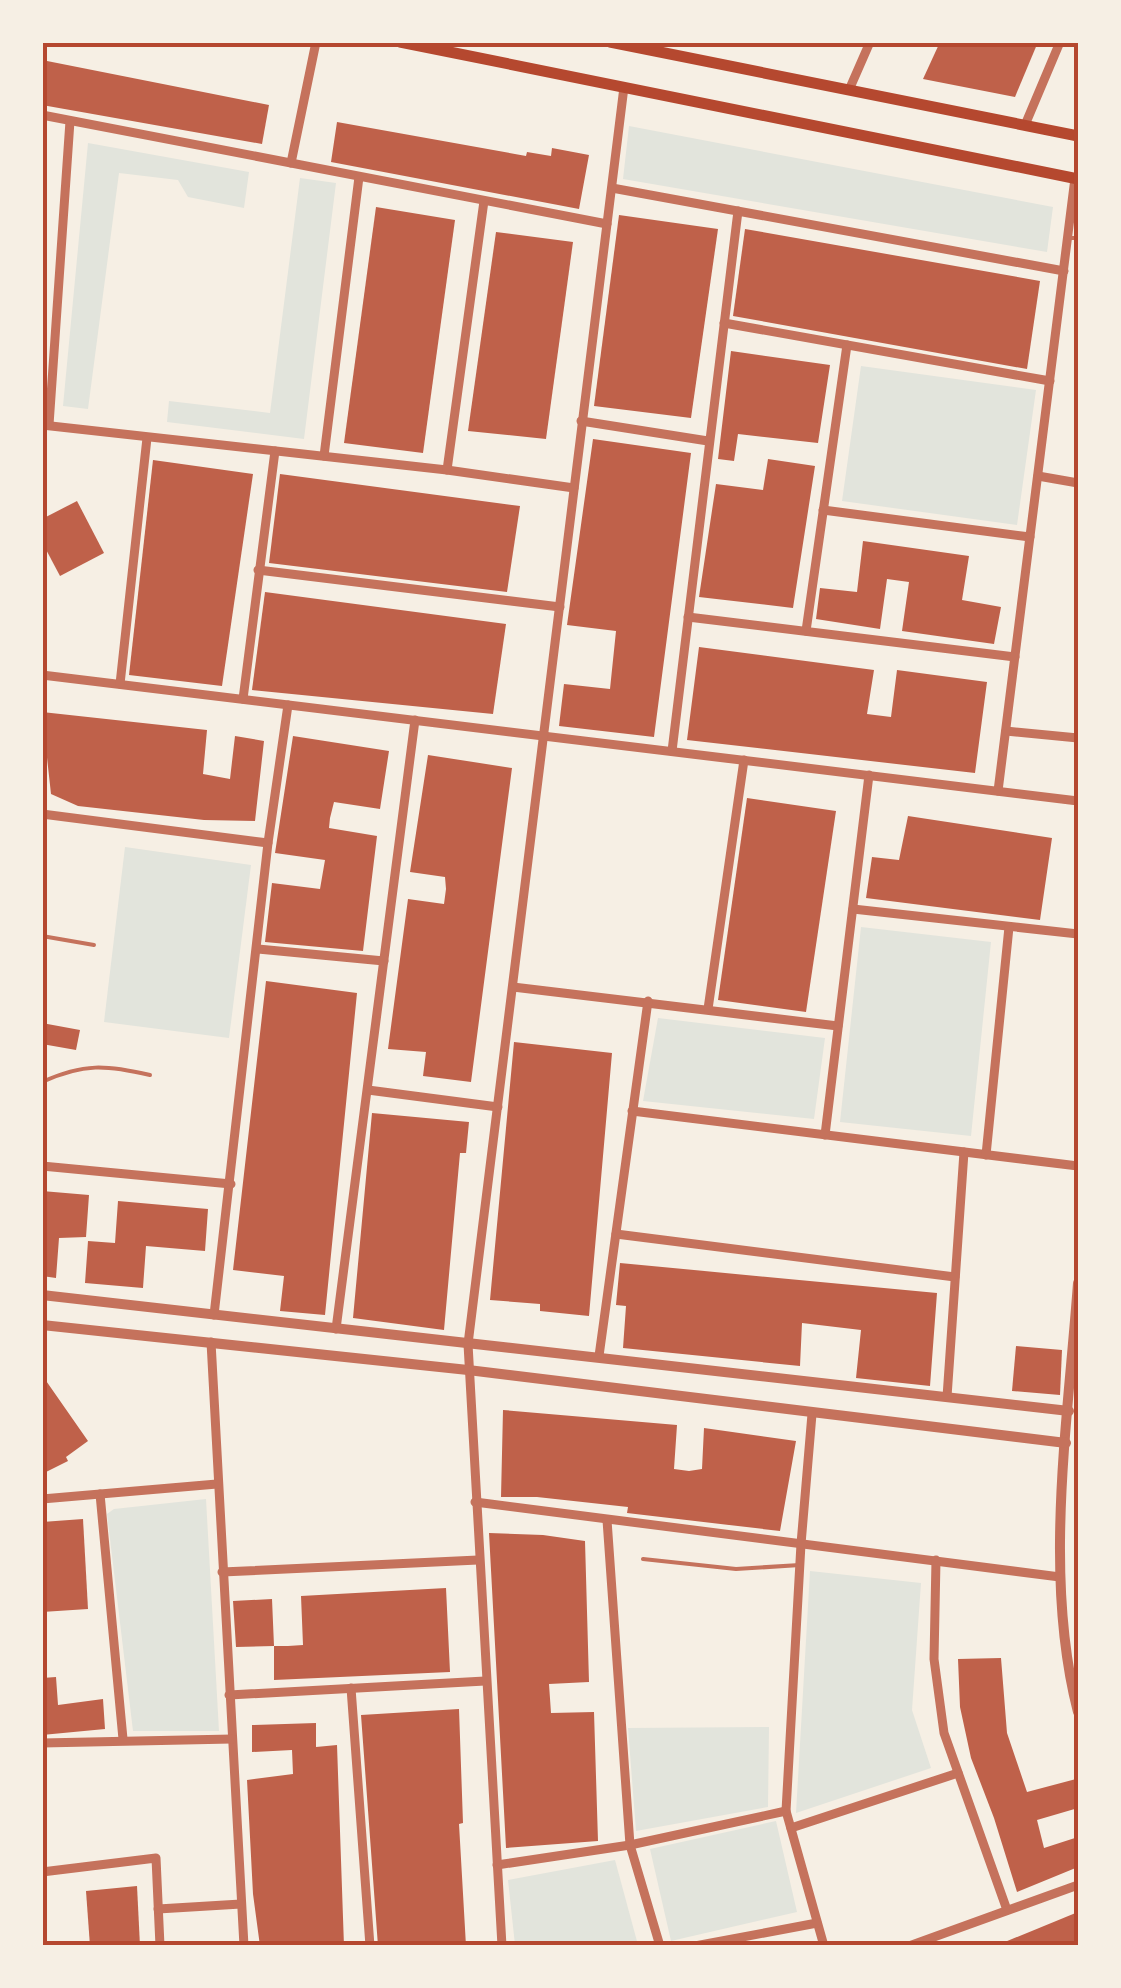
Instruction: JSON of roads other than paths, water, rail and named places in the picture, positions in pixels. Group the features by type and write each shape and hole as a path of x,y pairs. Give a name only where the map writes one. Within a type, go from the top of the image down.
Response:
{"main road":[{"path":"400,42 447,47 624,87 1077,178"},
{"path":"610,42 675,49 849,90 1078,136"}],"street":[{"path":"291,163 316,42"},
{"path":"849,90 870,42"},
{"path":"1025,125 1060,42"},
{"path":"502,1946 468,1344 624,87"},
{"path":"42,116 607,224"},
{"path":"70,121 46,425 574,488"},
{"path":"324,456 359,176"},
{"path":"998,791 1064,271 1073,238 1077,178"},
{"path":"612,188 1064,271"},
{"path":"447,470 484,200"},
{"path":"672,751 738,211"},
{"path":"724,323 1050,381"},
{"path":"806,631 847,345"},
{"path":"581,421 708,440"},
{"path":"120,684 147,438"},
{"path":"243,699 275,452"},
{"path":"1038,476 1078,483"},
{"path":"823,510 1030,538"},
{"path":"258,570 560,607"},
{"path":"688,616 1015,657"},
{"path":"42,675 1078,801"},
{"path":"214,1314 268,843 288,705"},
{"path":"336,1328 415,720"},
{"path":"1006,731 1078,738"},
{"path":"708,1008 744,760"},
{"path":"825,1135 869,775"},
{"path":"42,814 268,843"},
{"path":"853,909 1078,934"},
{"path":"986,1155 1009,926"},
{"path":"258,949 384,961"},
{"path":"513,986 838,1026"},
{"path":"600,1356 648,1000"},
{"path":"368,1090 498,1107"},
{"path":"632,1112 1078,1166"},
{"path":"948,1397 964,1152"},
{"path":"42,1166 231,1184"},
{"path":"616,1234 955,1277"},
{"path":"1078,1283 1060,1577 1078,1712"},
{"path":"42,1295 1069,1411"},
{"path":"42,1325 468,1370 1066,1443"},
{"path":"211,1342 244,1946"},
{"path":"812,1414 800,1544 786,1811 824,1946"},
{"path":"42,1499 217,1484"},
{"path":"100,1494 123,1740"},
{"path":"475,1502 1060,1577"},
{"path":"607,1520 630,1844 660,1946"},
{"path":"222,1572 478,1560"},
{"path":"936,1560 936,1693 944,1733 1007,1910"},
{"path":"229,1695 486,1681"},
{"path":"351,1688 370,1946"},
{"path":"42,1743 232,1739"},
{"path":"791,1828 958,1773"},
{"path":"497,1865 630,1844 786,1811"},
{"path":"42,1872 156,1858 160,1946"},
{"path":"909,1946 1078,1884"},
{"path":"158,1908 241,1904"},
{"path":"695,1946 817,1923"}],"lane":[{"path":"42,936 94,945"},
{"path":"42,1082 66,1071 104,1064 150,1075"},
{"path":"643,1560 736,1569 800,1565"}]}
